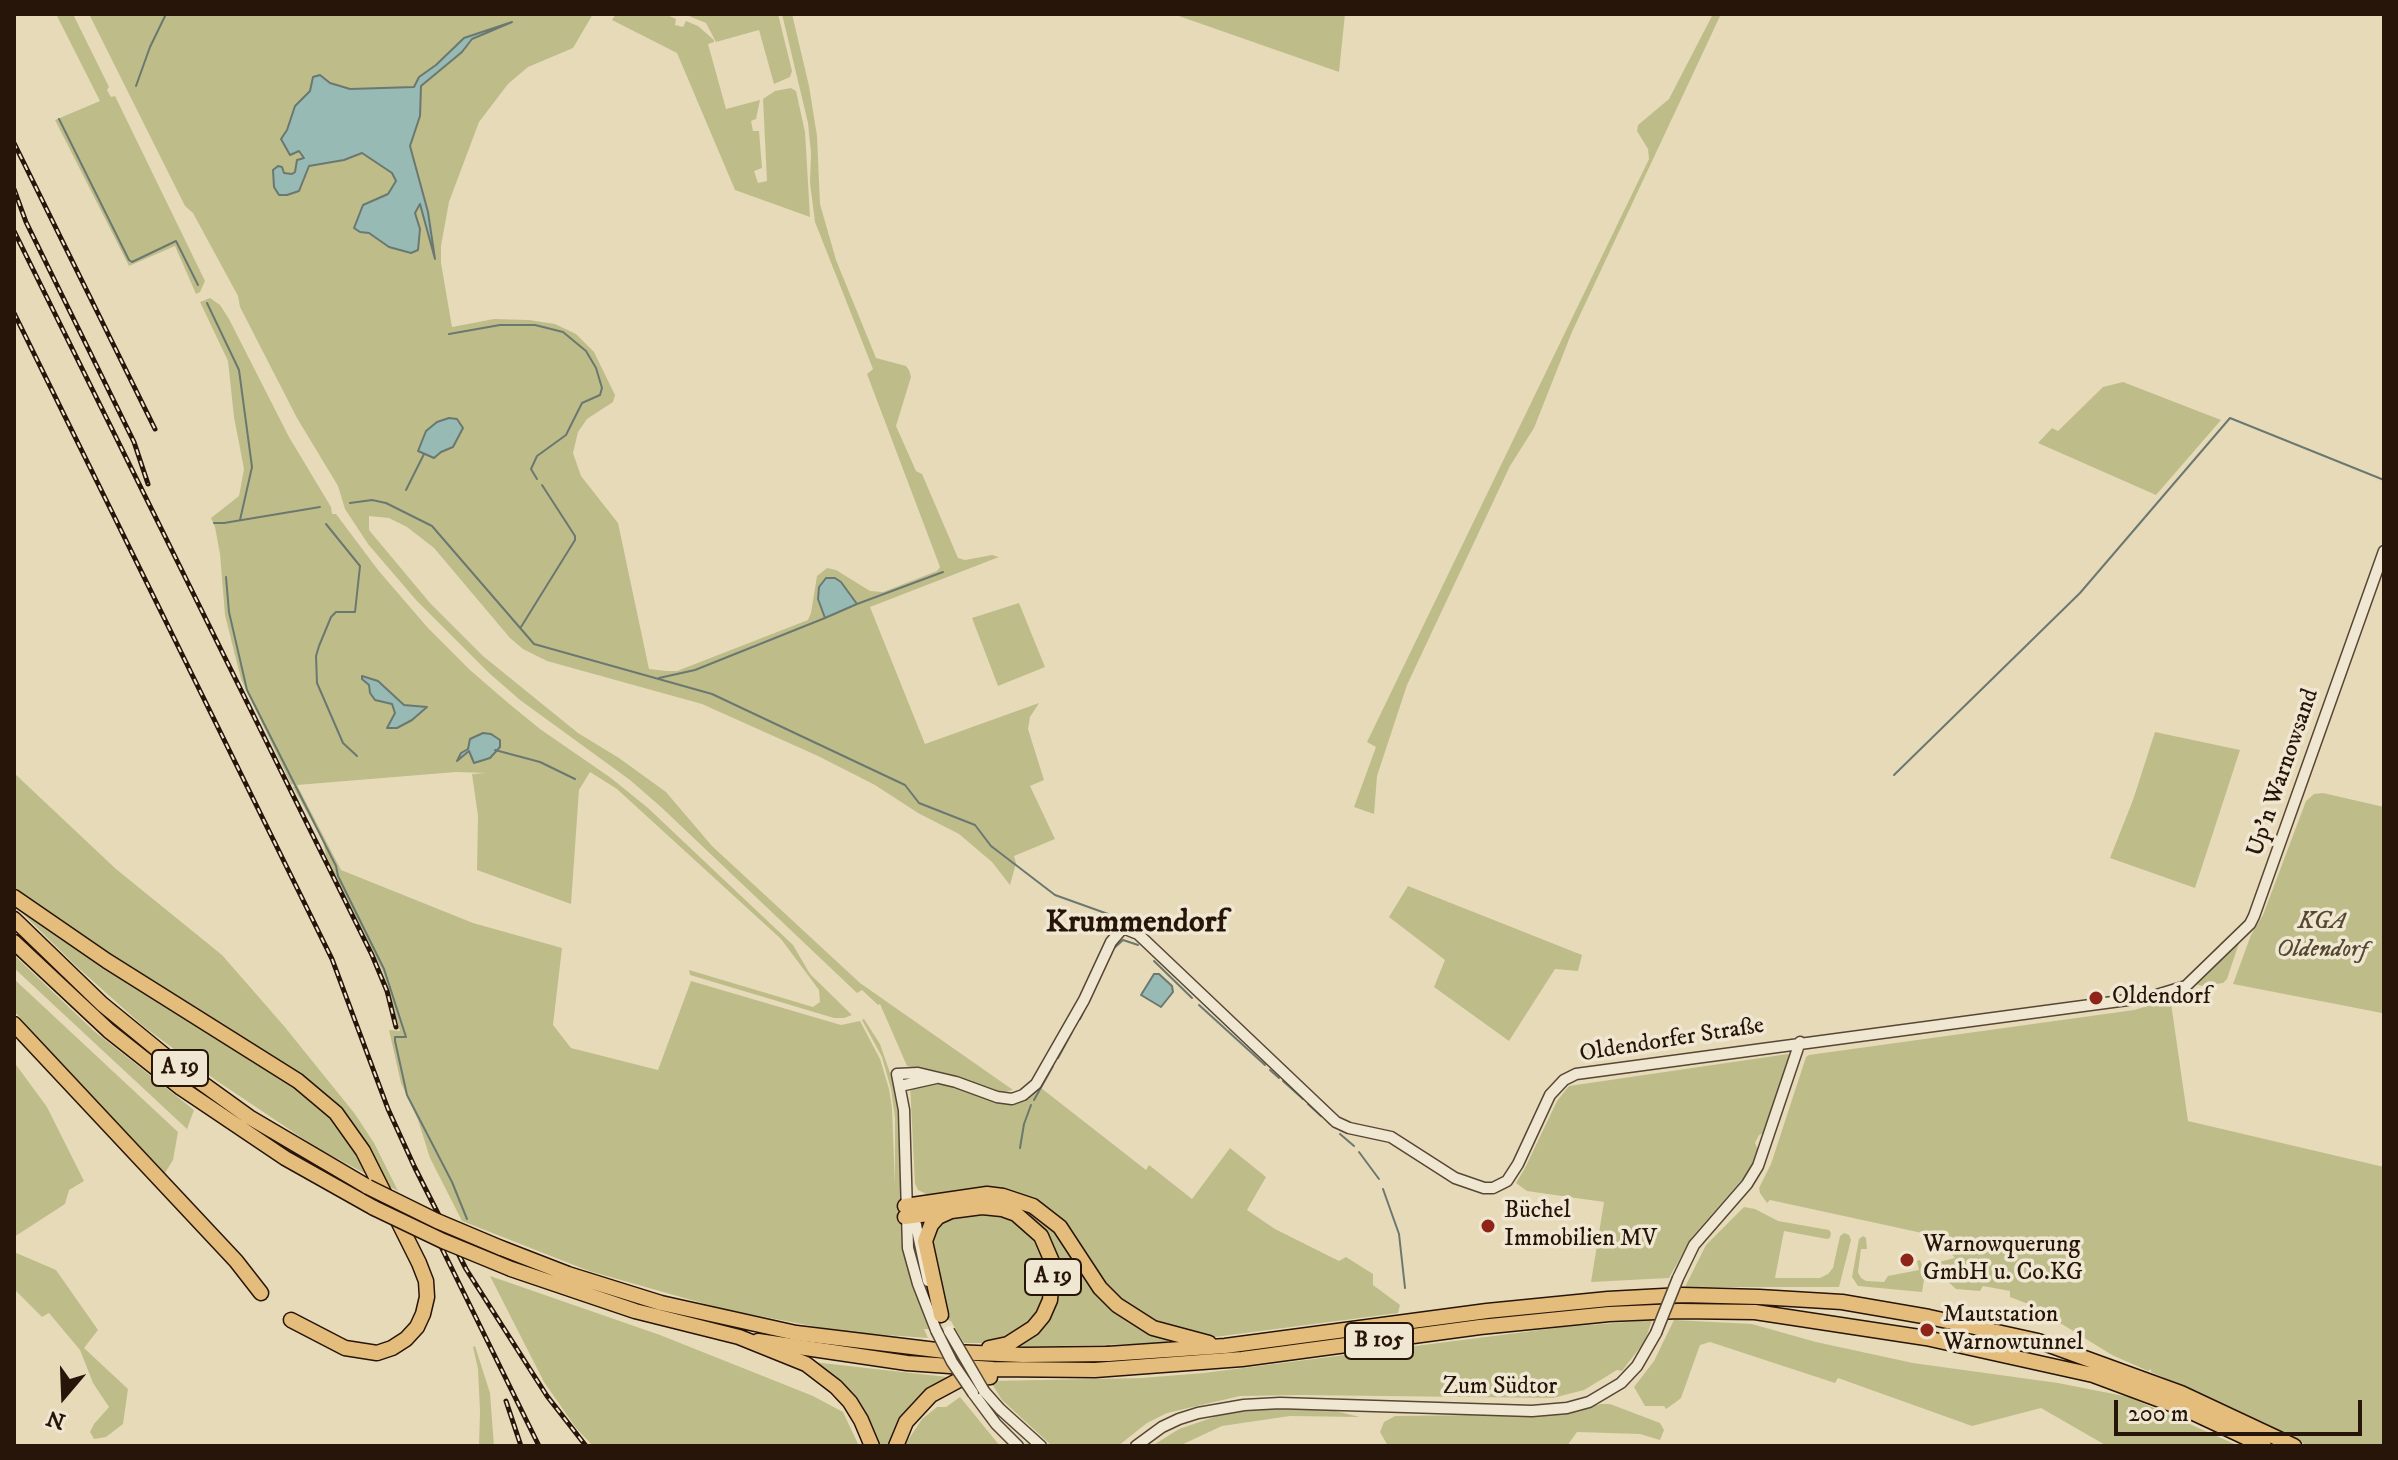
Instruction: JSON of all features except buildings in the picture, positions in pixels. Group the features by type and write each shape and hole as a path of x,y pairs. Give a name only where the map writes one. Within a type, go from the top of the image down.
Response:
{"highway":[{"path":"14,897 107,961 298,1081 336,1113 357,1141 426,1281 427,1297 423,1314 406,1339 377,1353 345,1348 291,1320"},
{"name":"A 19","path":"14,919 102,1004 174,1063 249,1117 368,1187 501,1248 610,1288 704,1314 845,1341 953,1352 1108,1354"},
{"name":"A 19","path":"14,942 109,1031 181,1088 285,1158 374,1208 511,1269 635,1311 739,1337"},
{"path":"14,1024 236,1261 261,1293"},
{"path":"908,1207 987,1194 1033,1206 1060,1227 1100,1288 1133,1318 1172,1335 1225,1346"},
{"name":"A 19","path":"908,1207 953,1210 982,1207 1016,1214 1041,1236 1053,1264 1050,1300 1033,1328 1008,1344 953,1352"},
{"path":"941,1315 925,1241 938,1217 953,1210"},
{"name":"B 105","path":"1108,1354 1225,1346 1487,1311 1608,1299 1713,1296 1842,1302 2038,1341 2181,1393 2294,1446"},
{"name":"B 105","path":"739,1337 830,1354 907,1363 1049,1370 1201,1363 1480,1327 1609,1314 1755,1312 1926,1338 2093,1375 2187,1410 2264,1446"},
{"path":"739,1337 806,1364 822,1375 850,1402 872,1446"},
{"path":"896,1446 915,1410 931,1395 952,1383 966,1378 1039,1376 1049,1370"}],"street":[{"name":"Up’n Warnowsand","path":"2186,986 2250,924 2254,916 2384,551"},
{"name":"Oldendorfer Straße","path":"908,1207 904,1110 898,1080 936,1078 997,1097 1012,1099 1023,1095 1036,1084 1084,1000 1111,942 1123,928 1138,934 1336,1122 1391,1137 1455,1178 1475,1187 1493,1188 1507,1181 1518,1164 1550,1095 1564,1080 1576,1074 2150,997 2186,986"},
{"name":"Zum Südtor","path":"1136,1446 1179,1419 1244,1405 1280,1403 1532,1411 1567,1408 1589,1402 1621,1383 1637,1366 1656,1333 1694,1245 1747,1184 1758,1166 1800,1042"},
{"path":"908,1207 922,1264 941,1315 996,1424 1018,1446"},
{"path":"908,1207 908,1248 914,1272 952,1362 978,1392 1041,1446"}],"green space":[{"path":"56,14 73,14 109,87 107,90 111,97 115,96 205,281 200,292 196,294 175,246 129,266 55,120 100,101"},
{"path":"89,14 593,14 573,48 528,67 508,84 479,122 449,202 441,263 452,327 494,319 555,324 576,334 594,352 615,395 613,402 587,419 578,432 573,453 581,476 618,523 649,669 677,671 808,620 817,576 827,568 836,570 870,591 883,592 937,571 940,567 867,374 873,369 815,222 808,123 782,14 792,14 817,136 820,204 836,260 876,358 906,366 911,377 896,426 916,471 922,474 958,558 999,557 870,607 925,744 1039,703 1030,717 1028,729 1044,780 1030,786 1055,839 1014,856 1016,863 1010,885 992,862 959,834 818,756 702,704 547,661 523,649 510,638 434,548 407,527 389,518 369,516 369,530 430,603 483,656 578,733 666,792 712,846 860,983 1013,1090 999,1093 957,1078 907,1066 880,1004 862,990 857,993 630,780 520,700 416,600 368,544 345,509 338,486 297,418 240,307 238,296 193,213 185,206"},
{"path":"616,14 665,14 676,19 675,25 683,27 686,21 698,26 714,40 708,44 726,109 760,100 756,119 751,121 753,131 759,131 762,168 754,171 758,183 767,181 763,99 775,91 791,88 796,91 805,132 810,217 735,190 677,53 612,20"},
{"path":"684,14 778,14 792,71 790,77 774,84 759,30 716,42 706,23"},
{"path":"1173,14 1345,14 1339,72"},
{"path":"1713,14 1721,14 1572,332 1534,428 1510,466 1407,685 1377,776 1374,814 1354,807 1376,747 1367,742 1649,159 1648,149 1637,131 1638,125 1669,99"},
{"path":"210,298 220,305 229,319 332,514 336,514 378,570 428,628 470,670 540,729 648,808 793,945 810,974 852,1015 834,1018 690,975 689,970 813,1007 820,1002 819,990 781,939 617,789 590,772 579,790 571,904 477,870 478,816 472,774 486,773 456,772 297,785 341,870 473,923 562,948 553,1025 571,1048 658,1070 691,981 841,1025 860,1021 880,1059 889,1089 895,1186 895,1118 891,1089 882,1057 864,1019 880,1044 895,1087 899,1108 901,1228 911,1278 929,1329 924,1329 928,1338 843,1332 723,1309 589,1271 462,1221 430,1158 418,1120 401,1083 389,1030 400,1031 383,972 327,860 323,841 293,787 295,785 291,784 241,679 225,615 220,554 211,518 239,496 244,469 228,361 200,302"},
{"path":"2123,382 2221,420 2156,495 2038,443 2052,428 2058,431 2103,387"},
{"path":"1019,603 1045,667 998,686 972,618"},
{"path":"2155,732 2240,750 2195,888 2110,858"},
{"path":"14,773 116,869 222,955 355,1114 374,1143 398,1191 317,1148 217,1081 143,1026 14,905"},
{"name":"KGA Oldendorf","path":"2323,793 2384,807 2382,1013 2233,984 2306,801 2314,794"},
{"path":"1408,886 1582,955 1578,971 1555,969 1509,1041 1434,987 1445,960 1389,917"},
{"path":"2240,940 2223,983 2196,984"},
{"path":"14,955 94,1031 194,1110 187,1129 14,968"},
{"path":"14,979 178,1132 173,1160 163,1176 14,1011"},
{"path":"2165,1001 2171,1003 2188,1121 2384,1167 2384,1446 2308,1446 2151,1372 2151,1369 2148,1371 2112,1355 2031,1305 2010,1297 2010,1291 1983,1286 1980,1291 1956,1289 1946,1280 1931,1275 1941,1269 1939,1262 1955,1258 1936,1236 1770,1200 1767,1203 1760,1193 1759,1188 1771,1164 1809,1055 2134,1010"},
{"path":"1788,1054 1791,1058 1766,1132 1759,1135 1755,1143 1758,1150 1751,1169 1692,1237 1669,1278 1591,1282 1604,1202 1527,1191 1516,1183 1557,1101 1569,1086"},
{"path":"14,1062 47,1107 84,1181 69,1190 65,1204 14,1237"},
{"path":"936,1078 1012,1098 1036,1084 1146,1170 1149,1165 1192,1199 1230,1148 1266,1177 1247,1210 1275,1229 1339,1261 1346,1257 1373,1274 1373,1285 1400,1305 1398,1313 1215,1337 1171,1331 1113,1295 1051,1212 1028,1197 1003,1188 928,1195 918,1190 915,1184 910,1084"},
{"path":"1015,1202 1049,1222 1113,1308 1132,1324 1153,1335 1180,1343 1019,1347 1036,1334 1056,1303 1060,1286 1056,1251 1048,1235"},
{"path":"1744,1207 1778,1221 1829,1230 1831,1233 1827,1239 1784,1231 1775,1278 1820,1278 1828,1274 1833,1268 1840,1236 1844,1233 1849,1235 1851,1240 1839,1287 1685,1287 1706,1245"},
{"path":"990,1212 1007,1215 1038,1240 1049,1272 1048,1291 1041,1309 1015,1335 989,1343 964,1343 948,1320 930,1238 933,1230 948,1216"},
{"path":"1863,1236 1867,1249 1861,1249 1858,1272 1861,1278 1884,1282 1888,1276 1919,1270 1917,1261 1920,1260 1925,1273 1922,1292 1858,1286 1852,1277 1859,1239"},
{"path":"14,1252 56,1270 98,1330 84,1348 128,1389 123,1424 106,1437 94,1439 90,1432 109,1407 93,1383 80,1350 49,1313 42,1317 14,1289"},
{"path":"490,1276 660,1335 813,1396 843,1412 859,1446 593,1446 576,1428 544,1382"},
{"path":"1652,1320 1645,1341 1622,1371 1617,1370 1584,1390 1553,1398 1240,1396 1167,1413 1147,1423 1118,1446 1052,1446 1002,1400 990,1381 1141,1378 1204,1373 1564,1327"},
{"path":"1674,1320 1752,1324 1816,1342 1913,1363 2058,1383 2129,1397 2239,1446 2107,1446 2041,1408 1972,1426 1838,1378 1835,1383 1710,1342 1700,1345 1681,1398 1666,1409 1664,1406 1645,1406 1634,1387 1654,1361"},
{"path":"475,1346 490,1393 494,1446 479,1446"},
{"path":"813,1362 947,1377 950,1381 892,1446 876,1446"},
{"path":"960,1397 1000,1446 904,1446 922,1419 937,1407 946,1407"},
{"path":"1610,1404 1660,1423 1664,1430 1660,1440 1640,1434 1577,1432 1567,1446 1388,1446 1380,1432 1384,1422 1395,1416 1563,1414"},
{"path":"1269,1408 1331,1410 1360,1417 1290,1416 1222,1426 1179,1446 1152,1446 1179,1429 1223,1414"}],"water":[{"path":"512,22 472,39 462,52 421,86 420,116 410,146 428,212 435,259 420,204 415,213 420,229 418,250 411,253 389,247 369,233 354,228 363,205 388,194 396,181 392,173 362,153 344,160 309,166 299,191 279,195 274,187 273,170 278,166 284,173 292,174 297,160 304,158 299,151 290,155 281,139 295,106 310,91 313,77 320,75 330,83 350,89 414,87 419,77 464,38"},
{"path":"457,419 463,428 453,447 434,458 418,451 426,431 437,422"},
{"path":"826,578 841,582 857,604 825,618 818,599 819,587"},
{"path":"362,676 378,681 404,705 427,707 397,728 387,728 395,713 392,704 375,700"},
{"path":"483,733 500,740 500,747 490,758 474,763 469,751 457,761 461,753 468,749 470,739"},
{"path":"1154,974 1159,974 1172,986 1173,992 1161,1007 1141,995"}],"waterway":[{"path":"136,86 166,14"},
{"path":"59,119 129,260 132,262 176,241 198,285"},
{"path":"207,303 239,370 252,467 240,520"},
{"path":"449,334 500,325 535,325 563,332 586,351 596,368 602,388 600,395 582,403 566,435 537,456 531,469 537,479"},
{"path":"1894,775 2080,593 2230,418 2384,480"},
{"path":"406,490 424,454"},
{"path":"521,627 575,540 542,485"},
{"path":"350,503 372,500 386,503 432,526 534,644 712,694 905,785 919,803 975,825 991,846 1055,895 1108,914"},
{"path":"214,523 320,507"},
{"path":"326,524 360,566 355,612 336,612 331,617 316,656 317,683 343,743 357,756"},
{"path":"857,604 943,572"},
{"path":"226,577 229,612 247,690 384,969 406,1037 395,1037 395,1041 407,1095 452,1182 467,1219"},
{"path":"659,678 695,670 825,618"},
{"path":"495,750 540,762 575,779"},
{"path":"1113,949 1123,940 1138,945"},
{"path":"1154,961 1192,998"},
{"path":"1080,1019 1107,962"},
{"path":"1199,1005 1265,1065"},
{"path":"1058,1058 1072,1032"},
{"path":"1034,1100 1053,1066"},
{"path":"1270,1070 1279,1078"},
{"path":"1283,1081 1303,1099"},
{"path":"1308,1104 1321,1116"},
{"path":"1020,1148 1031,1105"},
{"path":"1327,1121 1330,1124"},
{"path":"1340,1134 1354,1146"},
{"path":"1359,1152 1379,1179"},
{"path":"1383,1189 1399,1234 1405,1288"}],"railway":[{"path":"14,143 155,429"},
{"path":"14,189 26,222 134,442 148,484"},
{"path":"14,231 372,955 387,991 396,1027"},
{"path":"14,313 332,959 388,1109 415,1168 466,1269 547,1396 586,1446"},
{"path":"427,1218 539,1446"},
{"path":"506,1401 521,1446"}],"place":[{"name":"Oldendorf","path":"2096,998"},
{"name":"Büchel Immobilien MV","path":"1488,1226"},
{"name":"Warnowquerung GmbH u. Co.KG","path":"1907,1260"},
{"name":"Mautstation Warnowtunnel","path":"1927,1330"}],"district":[{"name":"Krummendorf","path":"1136,924"}]}
